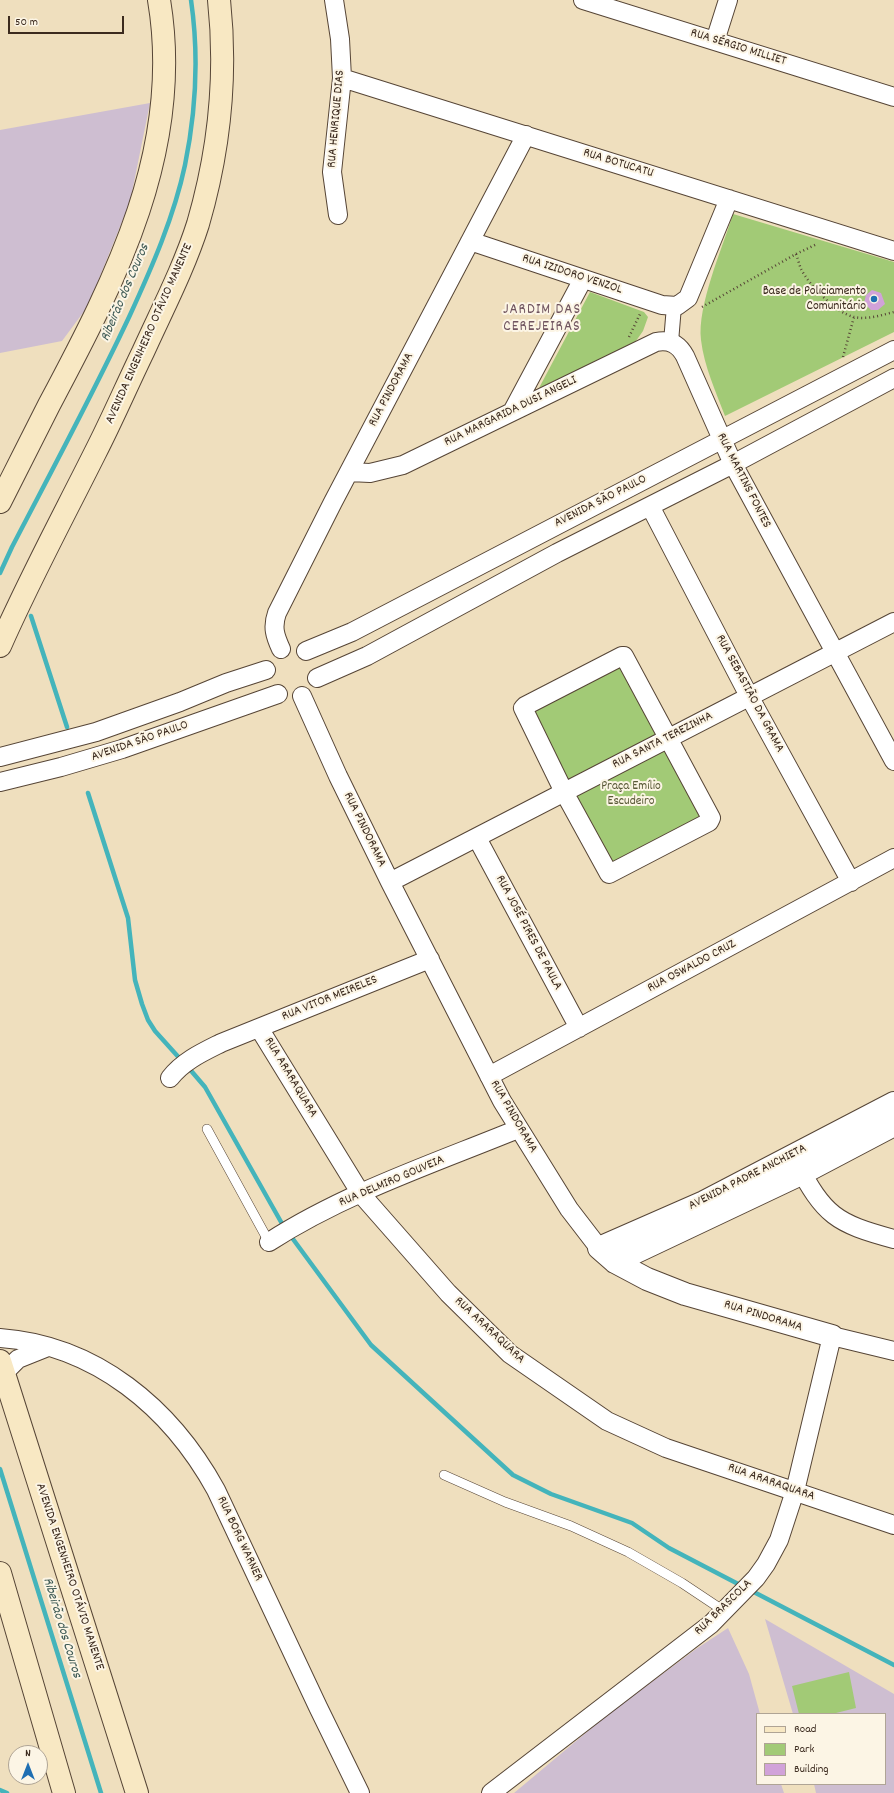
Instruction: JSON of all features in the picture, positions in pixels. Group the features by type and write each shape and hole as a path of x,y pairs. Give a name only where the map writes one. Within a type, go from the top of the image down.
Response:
{"main road":[{"path":"0,502 87,335 117,268 142,200 157,141 164,92 164,57 159,0"},
{"name":"AVENIDA ENGENHEIRO OTÁVIO MANENTE","path":"0,646 20,601 96,451 149,339 188,253 198,224 213,161 218,128 222,39 219,0"},
{"name":"AVENIDA ENGENHEIRO OTÁVIO MANENTE","path":"2,1367 137,1793"},
{"path":"0,1573 64,1793"}],"street":[{"name":"RUA HENRIQUE DIAS","path":"334,0 340,39 342,78 332,172 338,215"},
{"name":"RUA SÉRGIO MILLIET","path":"583,0 607,4 715,41 894,97"},
{"path":"715,41 728,0"},
{"name":"RUA BOTUCATU","path":"342,78 894,251"},
{"name":"RUA PINDORAMA","path":"281,649 275,636 274,621 526,135"},
{"path":"671,342 674,306 682,304 688,298 729,199"},
{"name":"RUA IZIDORO VENZOL","path":"470,241 662,305 674,306"},
{"path":"512,412 584,279"},
{"name":"RUA MARGARIDA DUSI ANGELI","path":"350,472 370,474 403,465 656,342 671,342"},
{"name":"RUA MARTINS FONTES","path":"671,342 680,348 686,356 721,441 894,761"},
{"name":"AVENIDA SÃO PAULO","path":"306,651 352,632 894,350"},
{"path":"532,376 532,393 536,400"},
{"name":"AVENIDA SÃO PAULO","path":"317,678 368,656 524,570 733,464 894,378"},
{"path":"830,384 836,409"},
{"name":"RUA SEBASTIÃO DA GRAMA","path":"650,506 749,696 851,882"},
{"path":"512,548 524,570"},
{"name":"RUA SANTA TEREZINHA","path":"390,882 894,622"},
{"path":"294,647 306,651 311,655 316,666 317,678 311,689 302,696 290,698 278,694 271,688 267,680 266,670 268,661 281,649 294,647"},
{"path":"620,656 624,656 668,739 710,820 611,874 608,873 564,792 523,708 620,656"},
{"name":"AVENIDA SÃO PAULO","path":"0,757 96,732 180,702 226,683 266,670"},
{"name":"AVENIDA SÃO PAULO","path":"0,782 68,765 122,749 278,694"},
{"name":"RUA PINDORAMA","path":"302,696 338,776 390,882 489,1076 518,1129 569,1209 599,1248 615,1262 647,1279 686,1294 832,1336 894,1351"},
{"name":"RUA JOSÉ PIRES DE PAULA","path":"477,838 579,1028"},
{"name":"RUA OSWALDO CRUZ","path":"489,1076 894,858"},
{"name":"RUA VITOR MEIRELES","path":"173,1074 193,1057 221,1043 430,959"},
{"name":"RUA ARARAQUARA","path":"259,1028 361,1194 448,1293 510,1354 529,1369 614,1424 666,1448 894,1525"},
{"name":"AVENIDA PADRE ANCHIETA","path":"615,1262 798,1164 894,1103"},
{"name":"AVENIDA PADRE ANCHIETA","path":"599,1248 704,1202 894,1125"},
{"name":"RUA DELMIRO GOUVEIA","path":"272,1239 303,1221 361,1194 518,1129"},
{"path":"798,1164 821,1203 836,1217 854,1227 894,1239"},
{"name":"RUA BRASCOLA","path":"491,1793 711,1624 756,1578 766,1564 779,1540 795,1491 832,1336"},
{"name":"RUA BORG WARNER","path":"0,1338 48,1347 102,1368 129,1386 169,1424 195,1456 216,1490 360,1793"},
{"path":"2,1367 48,1347"}],"lane":[{"path":"207,1129 272,1239"},
{"path":"444,1475 504,1502 571,1526 628,1552 682,1583 724,1611"}],"path":[{"path":"796,254 801,270 815,288 834,307 854,317 867,317 894,312"},
{"path":"628,340 640,314"},
{"path":"830,384 854,317"}],"shaded area":[{"path":"150,103 130,202 88,306 62,341 0,353 0,130"},
{"path":"765,1619 894,1694 894,1793 816,1793 814,1785 886,1785 886,1713 793,1713"},
{"path":"728,1628 749,1674 760,1713 756,1713 756,1785 781,1785 784,1793 514,1793 606,1716 696,1649"}],"green space":[{"path":"733,214 894,262 894,332 725,416 705,359 701,340 701,326 706,294"},
{"path":"590,292 644,312 648,317 643,331 631,348 539,388"},
{"name":"Praça Emílio Escudeiro","path":"620,661 701,817 610,866 532,710"},
{"path":"849,1672 856,1708 836,1713 799,1713 792,1686"}],"building":[{"name":"Base de Policiamento Comunitário","path":"872,290 881,293 885,304 878,310 871,310 864,303 866,295"}],"waterway":[{"name":"Ribeirão dos Couros","path":"0,573 116,344 146,279 169,223 185,165 194,104 196,62 191,0"},
{"path":"31,616 67,727"},
{"path":"88,793 128,918 135,980 142,1004 148,1020 155,1031 182,1061"},
{"path":"187,1066 205,1087 285,1229"},
{"path":"290,1235 371,1345 513,1475 551,1494 632,1523 669,1548 742,1586"},
{"name":"Ribeirão dos Couros","path":"0,1469 101,1793"},
{"path":"750,1590 894,1665"},
{"path":"0,1790 7,1793"}],"place":[{"name":"Base de Policiamento Comunitário","path":"874,299"}],"district":[{"name":"JARDIM DAS CEREJEIRAS","path":"542,320"}]}
